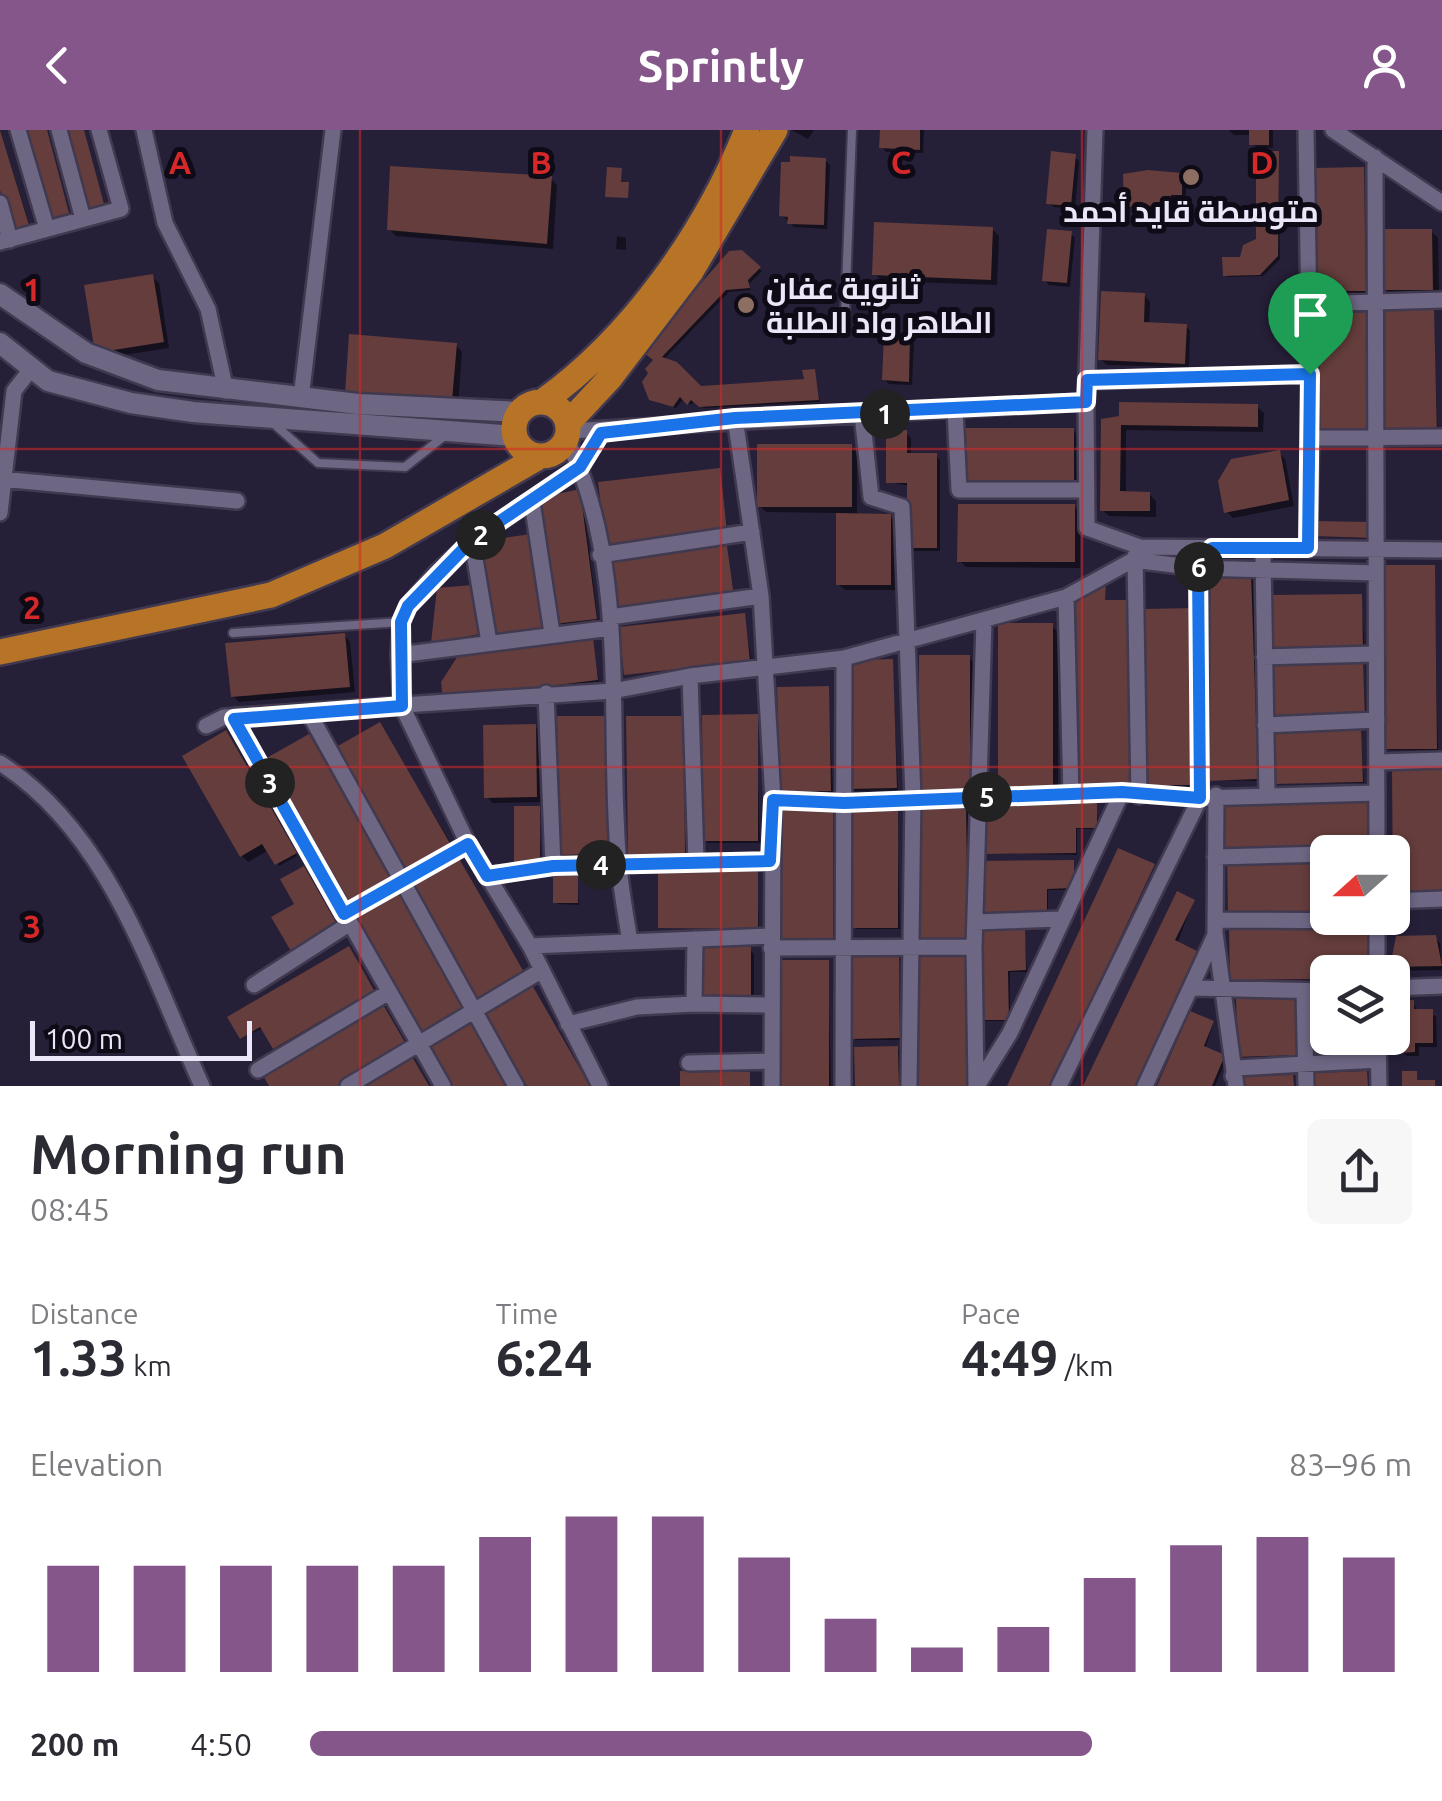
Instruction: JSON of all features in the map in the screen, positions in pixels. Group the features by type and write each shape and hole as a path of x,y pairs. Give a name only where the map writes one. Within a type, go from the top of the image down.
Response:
{"highway":[{"path":"458,501 524,423 599,352 662,276 706,212 747,130"},
{"path":"0,652 215,608 289,588 385,546 458,501 540,457 556,453 568,431 690,273 775,130"},
{"path":"524,423 562,410 568,431"},
{"path":"524,423 526,452 540,457"},
{"path":"0,636 76,622 155,618"}],"street":[{"path":"18,130 47,229"},
{"path":"59,130 83,219"},
{"path":"0,203 5,241 121,208 99,130"},
{"path":"145,130 165,223 208,309 226,391"},
{"path":"301,398 333,130"},
{"path":"1095,130 1086,402 1087,528 1137,553 1198,568 1261,566 1376,573"},
{"path":"1306,130 1311,438 1308,548"},
{"path":"1333,130 1442,203"},
{"path":"1375,157 1372,302 1378,835"},
{"path":"0,294 56,336 120,369 226,391 451,411 524,423"},
{"path":"1310,304 1442,300"},
{"path":"0,343 48,381 131,403 266,417 452,429 524,423"},
{"path":"0,513 14,391 31,369"},
{"path":"1087,380 1310,374"},
{"path":"630,942 618,865 610,622 600,555 568,431 601,433 735,418 1086,402"},
{"path":"955,410 959,490 1087,490"},
{"path":"862,414 871,498 902,508 912,797 908,1086"},
{"path":"735,418 762,596 773,800 772,1086"},
{"path":"601,433 580,467 472,540 437,572 408,606 401,622 399,655 402,706 468,844 530,946 539,972 602,1086"},
{"path":"1311,438 1442,437"},
{"path":"3,479 237,501"},
{"path":"532,502 552,633"},
{"path":"600,555 752,532"},
{"path":"472,540 489,642"},
{"path":"1266,546 1261,566 1267,795"},
{"path":"206,726 224,718 310,715 546,693 613,692 690,676 844,658 1066,597 1137,553 1266,546 1442,550"},
{"path":"1212,548 1198,568 1216,927 1236,1068 1232,1086"},
{"path":"1137,553 1139,796"},
{"path":"399,655 762,596"},
{"path":"1066,597 1072,795"},
{"path":"976,1086 974,948 984,621"},
{"path":"1264,657 1376,654"},
{"path":"843,1086 844,658"},
{"path":"690,676 696,861"},
{"path":"546,693 553,866"},
{"path":"310,715 516,1086"},
{"path":"234,719 388,992 421,1042 442,1086"},
{"path":"1265,725 1377,720"},
{"path":"1378,762 1442,760"},
{"path":"0,763 62,818 104,875 202,1086"},
{"path":"976,1086 1010,1033 1122,792"},
{"path":"773,800 844,803 912,797 1122,792 1139,796 1377,793"},
{"path":"1059,1086 1208,796"},
{"path":"254,986 347,919 468,844"},
{"path":"1215,857 1310,854"},
{"path":"487,876 553,866 770,861"},
{"path":"1410,900 1442,899"},
{"path":"975,922 1062,920"},
{"path":"1216,927 1310,922"},
{"path":"1146,1086 1216,927"},
{"path":"530,946 695,939 771,942 845,951 974,948"},
{"path":"694,1004 695,939"},
{"path":"348,1086 539,972"},
{"path":"1410,987 1442,986"},
{"path":"1192,988 1310,992"},
{"path":"258,1070 388,992"},
{"path":"1304,992 1306,1086"},
{"path":"568,1024 637,1007 772,1005"},
{"path":"1378,1055 1379,1086"},
{"path":"1236,1068 1378,1060"},
{"path":"689,1063 772,1061"}],"lane":[{"path":"845,314 852,130"},
{"path":"266,417 318,463 405,467 452,429"},
{"path":"232,634 401,622"}],"building":[{"path":"0,130 29,225 11,230 0,190"},
{"path":"28,130 47,130 69,213 51,218"},
{"path":"62,130 84,130 104,204 83,209"},
{"path":"880,130 920,130 920,150 879,148"},
{"path":"1249,130 1269,130 1269,145 1249,145"},
{"path":"1051,151 1076,154 1071,206 1046,204"},
{"path":"1256,151 1279,151 1278,256 1260,275 1223,276 1222,257 1240,257 1243,245 1256,239"},
{"path":"790,156 826,158 824,225 787,224 788,217 779,216 781,162 790,162"},
{"path":"390,166 552,176 547,244 387,230"},
{"path":"607,167 622,168 621,182 629,182 628,198 605,197"},
{"path":"1364,167 1366,291 1314,291 1313,168"},
{"path":"1148,170 1182,173 1182,195 1171,195 1171,212 1153,213 1152,206 1124,207 1123,174"},
{"path":"874,222 993,227 991,280 872,275"},
{"path":"1047,229 1072,231 1067,283 1042,281"},
{"path":"1382,229 1432,229 1433,290 1383,290"},
{"path":"742,250 761,267 748,280 750,288 726,290 662,357 677,362 701,386 804,379 802,370 815,369 819,400 699,407 691,400 687,405 680,397 673,407 649,400 642,382 648,373 645,369 653,360 642,351 729,251"},
{"path":"153,274 164,342 95,353 84,285"},
{"path":"1101,291 1145,293 1144,322 1187,324 1185,364 1098,360"},
{"path":"1377,309 1434,309 1437,434 1379,435"},
{"path":"1314,311 1367,311 1367,435 1314,434"},
{"path":"349,334 457,343 452,401 345,393"},
{"path":"884,335 910,336 909,382 882,380"},
{"path":"1119,402 1258,404 1258,427 1121,425 1120,491 1150,492 1150,511 1100,511 1101,419 1119,416"},
{"path":"958,428 1074,428 1074,486 958,485"},
{"path":"907,430 907,453 937,453 937,548 907,548 907,483 886,483 886,431"},
{"path":"757,444 852,444 852,507 757,507"},
{"path":"1280,450 1289,500 1224,513 1218,481 1231,459"},
{"path":"720,468 727,530 606,544 598,482"},
{"path":"580,489 597,619 555,624 539,498"},
{"path":"958,504 1075,504 1075,562 957,562"},
{"path":"836,513 891,514 891,585 836,585"},
{"path":"1315,521 1369,522 1369,538 1315,536"},
{"path":"531,534 543,628 493,634 481,541"},
{"path":"727,546 734,596 614,611 607,561"},
{"path":"1383,565 1435,565 1437,749 1384,749"},
{"path":"1251,572 1258,779 1206,781 1200,573"},
{"path":"1106,582 1105,600 1128,600 1132,786 1076,785 1071,601"},
{"path":"473,585 480,634 431,643 437,588"},
{"path":"1362,594 1363,649 1267,651 1267,595"},
{"path":"1197,608 1199,785 1144,785 1142,609"},
{"path":"745,613 750,661 624,675 619,627"},
{"path":"998,623 1053,623 1053,786 998,786"},
{"path":"345,633 350,687 231,697 225,643"},
{"path":"593,637 598,680 443,699 441,682 459,654"},
{"path":"919,655 970,655 970,794 919,794"},
{"path":"893,659 897,788 850,789 846,660"},
{"path":"1363,663 1365,715 1274,717 1273,665"},
{"path":"829,686 831,791 780,792 777,687"},
{"path":"758,714 758,841 703,841 702,715"},
{"path":"557,716 608,716 610,854 559,855"},
{"path":"626,716 684,716 685,855 628,855"},
{"path":"380,722 451,845 407,870 336,747"},
{"path":"536,724 537,797 484,798 483,725"},
{"path":"1361,728 1363,782 1274,784 1272,730"},
{"path":"226,730 297,853 275,865 262,844 240,857 182,756"},
{"path":"309,734 392,878 346,904 263,760"},
{"path":"1442,769 1442,895 1410,895 1410,835 1393,835 1392,770"},
{"path":"1367,798 1368,835 1310,835 1310,849 1223,851 1222,801"},
{"path":"966,802 968,940 917,940 916,803"},
{"path":"1097,803 1097,828 1076,828 1076,853 982,854 982,804"},
{"path":"514,806 540,806 540,863 514,863"},
{"path":"781,808 833,808 833,945 781,945"},
{"path":"852,809 898,810 898,928 852,928"},
{"path":"1118,848 1155,864 1051,1086 1007,1086"},
{"path":"457,855 527,977 481,1003 411,882"},
{"path":"1310,858 1310,914 1228,915 1227,860"},
{"path":"1074,860 1074,888 1047,889 1047,914 980,914 979,861"},
{"path":"304,866 341,931 295,958 271,917 294,904 280,879"},
{"path":"658,870 758,870 758,929 658,928"},
{"path":"553,872 578,872 578,903 553,903"},
{"path":"398,891 467,1011 422,1037 352,917"},
{"path":"1177,891 1195,900 1175,940 1201,953 1137,1086 1083,1086"},
{"path":"1310,926 1310,935 1368,935 1369,955 1310,955 1310,979 1230,980 1229,927"},
{"path":"979,927 1025,927 1026,970 1008,971 1009,1020 979,1020"},
{"path":"1436,935 1442,966 1410,967 1410,955 1392,955 1396,936"},
{"path":"349,946 374,990 273,1049 260,1027 240,1039 227,1017"},
{"path":"703,946 751,947 751,1000 703,1000"},
{"path":"915,954 970,955 971,1086 914,1086"},
{"path":"851,955 899,955 900,1038 851,1039"},
{"path":"779,960 829,960 829,1086 780,1086"},
{"path":"532,985 590,1086 527,1086 484,1012"},
{"path":"1295,996 1297,1055 1238,1057 1236,998"},
{"path":"1410,1000 1414,1000 1414,1009 1433,1009 1433,1043 1415,1043 1415,1052 1410,1052"},
{"path":"381,1001 407,1046 338,1086 269,1086 260,1070"},
{"path":"1190,1011 1214,1021 1204,1046 1225,1055 1212,1086 1157,1086"},
{"path":"474,1019 512,1086 447,1086 425,1047"},
{"path":"898,1046 899,1086 855,1086 854,1047"},
{"path":"411,1055 429,1086 357,1086"},
{"path":"680,1071 750,1072 750,1086 680,1086"},
{"path":"1367,1071 1368,1086 1312,1086 1312,1073"},
{"path":"1402,1071 1417,1071 1417,1080 1435,1080 1435,1086 1402,1086"},
{"path":"1293,1075 1294,1086 1239,1086 1239,1076"}],"place":[{"name":"متوسطة قايد أحمد","path":"1191,177"},
{"name":"ثانوية عفان الطاهر واد الطلبة","path":"746,305"}],"route":[{"path":"1310,374 1308,548 1212,548 1198,568 1200,798 1122,792 912,797 844,803 773,800 770,861 553,866 487,876 468,844 344,914 234,719 402,706 399,655 401,622 408,606 472,540 580,467 601,433 735,418 1086,402 1087,380 1310,374"}]}
